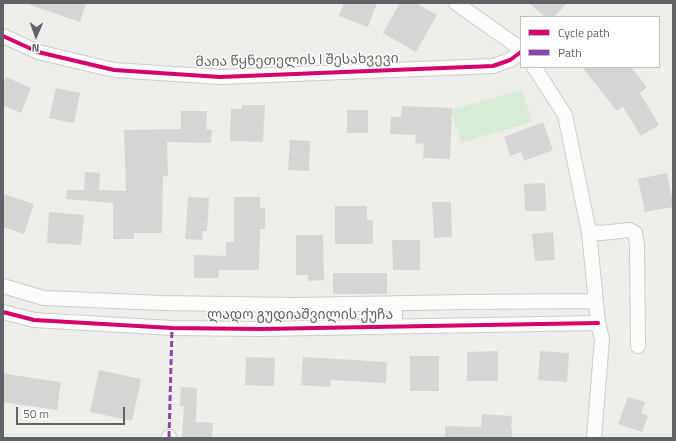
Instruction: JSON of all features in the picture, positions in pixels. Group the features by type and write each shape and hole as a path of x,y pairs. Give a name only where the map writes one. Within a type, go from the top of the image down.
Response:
{"street":[{"path":"456,3 520,50"},
{"name":"მაია წყნეთელის I შესახვევი","path":"3,36 38,52 114,70 220,77 493,66 510,60 520,52"},
{"path":"535,68 565,115 589,232 598,323 602,339 594,438"},
{"path":"589,232 602,233 628,230 635,233 637,245 638,346"},
{"name":"ლადო გუდიაშვილის ქუჩა","path":"3,286 44,298 161,303 294,305 596,301"},
{"path":"70,299 70,322"},
{"path":"395,303 395,327"},
{"name":"ლადო გუდიაშვილის ქუჩა","path":"3,312 34,320 172,328 260,329 598,323"}],"green space":[{"path":"522,90 532,122 461,143 451,110"}],"building":[{"path":"30,3 86,3 80,22 30,5"},
{"path":"344,3 377,3 368,27 339,16"},
{"path":"400,3 416,3 437,15 416,52 383,33"},
{"path":"529,3 567,3 555,16 544,16"},
{"path":"583,68 632,68 647,87 640,93 659,125 641,136 623,107 617,111"},
{"path":"6,77 31,88 21,113 3,105 3,85"},
{"path":"56,88 80,93 74,123 49,118"},
{"path":"242,105 265,105 263,142 230,141 231,109 242,109"},
{"path":"402,106 452,108 450,159 423,158 424,144 415,143 416,135 390,134 391,117 401,117"},
{"path":"347,110 368,110 368,133 347,133"},
{"path":"181,111 207,111 206,129 212,130 211,143 167,142 168,176 163,176 162,233 134,233 134,239 113,239 113,203 66,199 67,190 84,190 85,172 100,173 99,190 126,191 124,130 181,129"},
{"path":"543,122 553,150 524,161 521,152 510,156 504,137"},
{"path":"290,140 310,141 309,171 288,170"},
{"path":"667,173 671,195 673,195 673,207 645,212 638,179"},
{"path":"545,183 546,211 525,211 524,184"},
{"path":"3,194 34,204 24,234 3,227"},
{"path":"188,197 209,198 207,231 203,231 202,240 185,239"},
{"path":"234,197 260,197 260,208 265,208 265,229 260,229 259,270 219,270 218,278 194,278 194,255 226,256 226,242 234,242"},
{"path":"432,202 451,202 452,237 434,238"},
{"path":"335,206 367,206 367,220 373,220 373,244 335,244"},
{"path":"49,212 84,215 81,245 47,243"},
{"path":"553,232 555,260 535,261 532,234"},
{"path":"296,235 323,235 324,280 308,281 308,275 296,275"},
{"path":"392,240 420,240 420,270 393,270"},
{"path":"333,273 387,273 387,294 333,294"},
{"path":"498,351 498,381 467,381 467,352"},
{"path":"540,351 569,353 567,382 538,380"},
{"path":"410,356 439,356 439,391 410,391"},
{"path":"246,357 275,358 274,386 245,385"},
{"path":"303,357 387,362 386,383 331,380 330,387 301,385"},
{"path":"99,370 141,379 132,421 90,412"},
{"path":"3,373 61,382 57,410 3,402"},
{"path":"181,387 197,388 196,422 213,423 212,438 182,438 184,406 180,406"},
{"path":"628,397 645,402 641,413 648,416 642,432 618,424"},
{"path":"482,414 512,416 512,438 445,438 445,426 481,427"}],"marked path":[{"path":"169,437 172,328"}],"cycle path":[{"path":"3,36 38,52 114,70 220,77 493,66 510,60 520,53"},
{"path":"3,312 34,320 172,328 260,329 598,323"}]}
